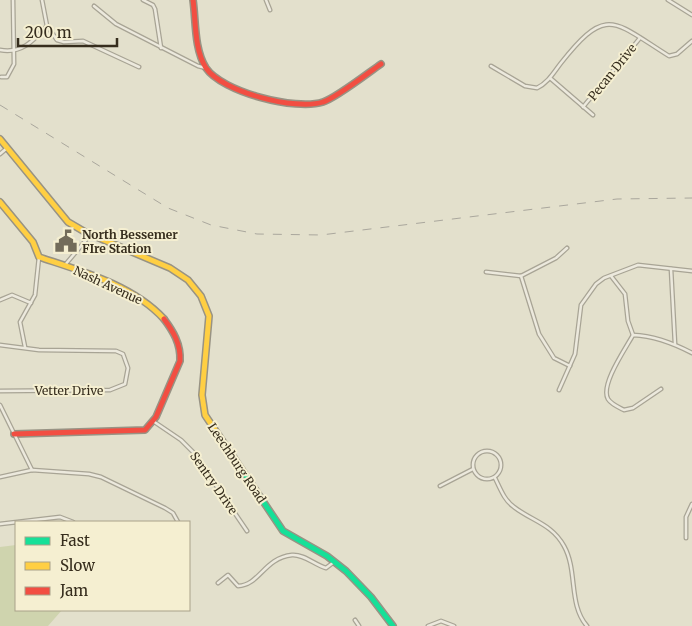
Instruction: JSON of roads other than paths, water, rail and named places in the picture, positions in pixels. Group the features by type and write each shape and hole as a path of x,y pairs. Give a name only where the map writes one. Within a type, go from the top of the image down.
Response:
{"street":[{"path":"1,78 7,77 14,64 12,53 13,0"},
{"path":"42,0 47,26 57,40 64,42 83,41 139,67"},
{"path":"144,0 156,9 161,48"},
{"path":"193,0 201,54 206,68 217,78 258,98 314,105 339,94 381,64"},
{"path":"266,0 270,10"},
{"path":"668,0 692,15"},
{"path":"94,6 116,24 161,48 206,68"},
{"path":"491,66 531,88 542,85 550,78 582,37 602,24 617,25 669,56 677,54 692,41"},
{"path":"0,50 12,53 29,44 47,26"},
{"name":"Pecan Drive","path":"583,107 640,38"},
{"path":"550,78 593,115"},
{"name":"Leechburg Road","path":"0,139 61,215 91,234 158,260 198,291 207,305 209,316 202,395 205,415 284,531 298,542 334,562 361,587 393,626"},
{"path":"0,154 7,148"},
{"path":"0,202 33,242 39,257 37,288 20,322 25,347 0,345"},
{"path":"65,266 91,234"},
{"path":"486,272 521,276 556,258 567,248"},
{"name":"Nash Avenue","path":"39,257 139,297 166,321 176,334 181,352 180,360 153,422"},
{"path":"560,390 576,354 580,314 585,298 596,284 638,265 692,271"},
{"path":"671,270 675,344"},
{"path":"521,276 539,334 554,358 570,366"},
{"path":"611,276 626,294 628,321 633,334 608,381 606,392 608,400 624,410 633,408 661,389"},
{"path":"0,300 12,295 31,303"},
{"path":"633,334 648,336 675,344 692,353"},
{"name":"Vetter Drive","path":"0,391 110,390 122,386 127,380 126,358 120,352 39,350 25,347"},
{"path":"0,405 32,470"},
{"path":"14,434 137,432 148,428 153,422"},
{"name":"Sentry Drive","path":"153,422 181,440 194,453 247,531"},
{"path":"440,486 473,469 476,457 484,451 492,452 499,456 502,466 495,478 483,479 473,469"},
{"path":"0,477 32,470 97,476 165,508 173,513 177,521"},
{"path":"495,478 502,494 513,507 552,530 564,547 578,611 588,626"},
{"path":"686,538 686,517 692,504"},
{"path":"26,521 60,517 70,521"},
{"path":"0,524 15,522"},
{"path":"218,583 228,575 238,586 243,586 252,582 270,563 292,555 299,556 326,568 334,562"},
{"path":"355,620 359,626"},
{"path":"428,626 441,621 454,626"}],"railway":[{"path":"0,105 168,208 211,225 257,234 321,235 617,199 692,198"}],"place":[{"name":"North Bessemer FIre Station","path":"66,241"}]}
